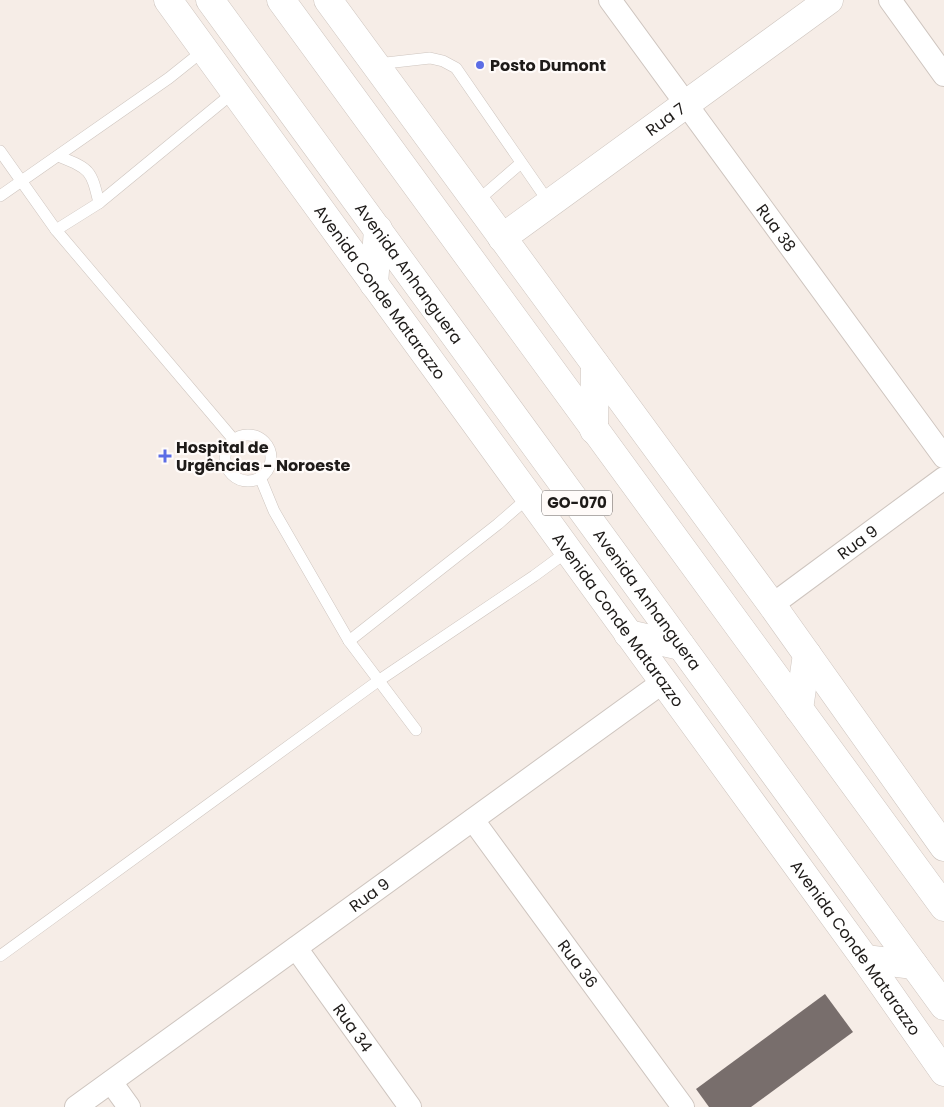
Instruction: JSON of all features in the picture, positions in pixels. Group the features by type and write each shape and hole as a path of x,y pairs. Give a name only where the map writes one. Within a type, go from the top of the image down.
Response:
{"main road":[{"name":"Avenida Conde Matarazzo","path":"168,0 865,959 944,1072"},
{"name":"Avenida Anhanguera","path":"210,0 944,1006"},
{"name":"GO-070","path":"280,0 944,907"},
{"path":"328,0 772,605 944,847"},
{"name":"Rua 7","path":"502,238 829,0"},
{"path":"374,284 378,229"},
{"path":"594,430 595,364"},
{"path":"628,634 681,646"},
{"path":"799,709 807,654"},
{"path":"865,959 914,965"}],"street":[{"name":"Rua 38","path":"610,0 944,456"},
{"path":"890,0 944,75"},
{"name":"Rua 9","path":"772,605 944,478"},
{"name":"Rua 9","path":"76,1107 663,682"},
{"name":"Rua 36","path":"473,820 683,1107"},
{"name":"Rua 34","path":"296,948 410,1107"},
{"path":"111,1082 129,1107"}],"lane":[{"path":"0,196 168,78 204,50"},
{"path":"375,64 430,58 443,61 456,68 550,204"},
{"path":"56,230 98,203 234,92"},
{"path":"0,151 56,230 234,440"},
{"path":"58,156 83,166 94,179 98,203"},
{"path":"476,202 521,162"},
{"path":"249,435 263,441 268,447 270,463 267,470 260,477 246,481 238,479 232,474 227,468 225,461 228,445 241,436 249,435"},
{"path":"260,477 274,512 349,641 416,730"},
{"path":"349,641 498,524 529,497"},
{"path":"0,956 378,681 568,551"}],"building":[{"path":"825,994 853,1032 751,1107 709,1107 696,1089"}],"place":[{"name":"Posto Dumont","path":"480,65"},
{"name":"Hospital de Urgências - Noroeste","path":"165,456"}]}
